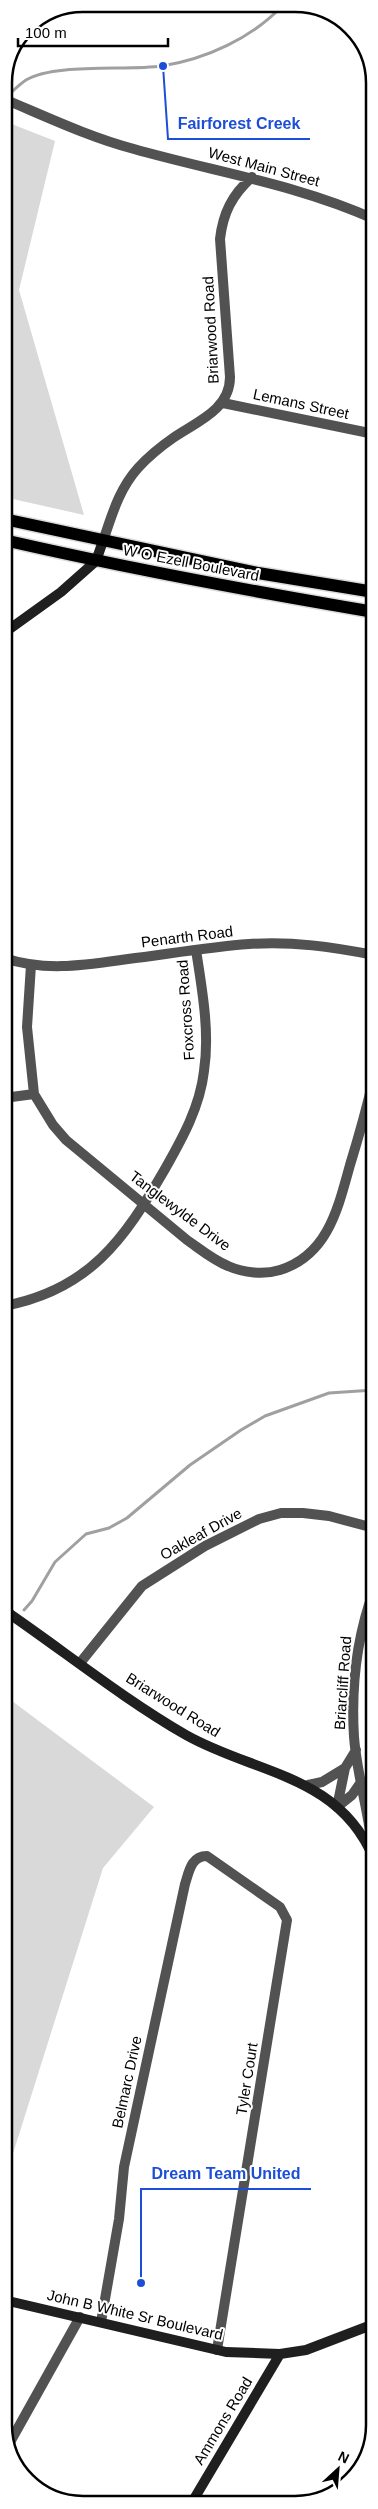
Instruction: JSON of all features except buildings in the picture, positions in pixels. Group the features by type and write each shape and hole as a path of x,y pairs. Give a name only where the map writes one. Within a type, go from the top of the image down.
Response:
{"main road":[{"name":"W O Ezell Boulevard","path":"12,521 258,573 365,591"},
{"name":"W O Ezell Boulevard","path":"12,542 96,561 255,592 365,611"}],"street":[{"name":"West Main Street","path":"12,102 82,132 132,149 252,177 324,199 365,215"},
{"name":"Briarwood Road","path":"12,627 61,592 96,561 120,493 138,468 161,446 198,423 223,403 230,384 220,239 222,225 233,197 252,177"},
{"name":"Lemans Street","path":"223,403 365,432"},
{"name":"Penarth Road","path":"12,960 31,965 70,967 196,950 274,942 304,943 365,954"},
{"name":"Foxcross Road","path":"13,1304 43,1296 71,1282 118,1241 144,1205 179,1144 202,1086 206,1040 196,950"},
{"name":"Tanglewylde Drive","path":"31,965 27,1027 34,1094 53,1126 66,1140 186,1240 226,1266 244,1271 263,1272 283,1269 301,1261 320,1244 333,1222 365,1107"},
{"path":"12,1097 34,1094"},
{"name":"Oakleaf Drive","path":"80,1664 142,1586 205,1546 260,1519 281,1513 303,1513 329,1516 366,1526"},
{"name":"Briarwood Road","path":"13,1616 80,1664 186,1734 235,1758 279,1772 308,1785 337,1807 366,1843"},
{"name":"Briarcliff Road","path":"366,1619 357,1649 354,1737 366,1804"},
{"name":"Briarcliff Road","path":"337,1807 345,1768 356,1750"},
{"name":"Briarcliff Road","path":"308,1785 322,1782 345,1768"},
{"path":"337,1807 352,1795 361,1782"},
{"name":"Belmarc Drive","path":"101,2322 119,2218 124,2167 142,2081 185,1884 191,1865 202,1856"},
{"name":"Tyler Court","path":"202,1856 211,1858 280,1907 287,1920 217,2350"},
{"name":"John B White Sr Boulevard","path":"13,2302 217,2350 280,2354 316,2348 366,2327"},
{"path":"14,2436 80,2317"},
{"name":"Ammons Road","path":"197,2496 280,2354"}],"shaded area":[{"path":"12,124 55,141 19,290 84,515 12,499"},
{"path":"13,1701 154,1807 103,1868 13,2154"}],"waterway":[{"path":"12,92 26,80 54,71 147,67 179,63 227,45 257,28 275,12"},
{"path":"24,1610 32,1601 55,1562 86,1534 109,1528 127,1518 190,1465 241,1430 265,1416 329,1393 366,1391"}],"place":[{"name":"Fairforest Creek","path":"163,66"},
{"name":"Dream Team United","path":"141,2283"}]}
